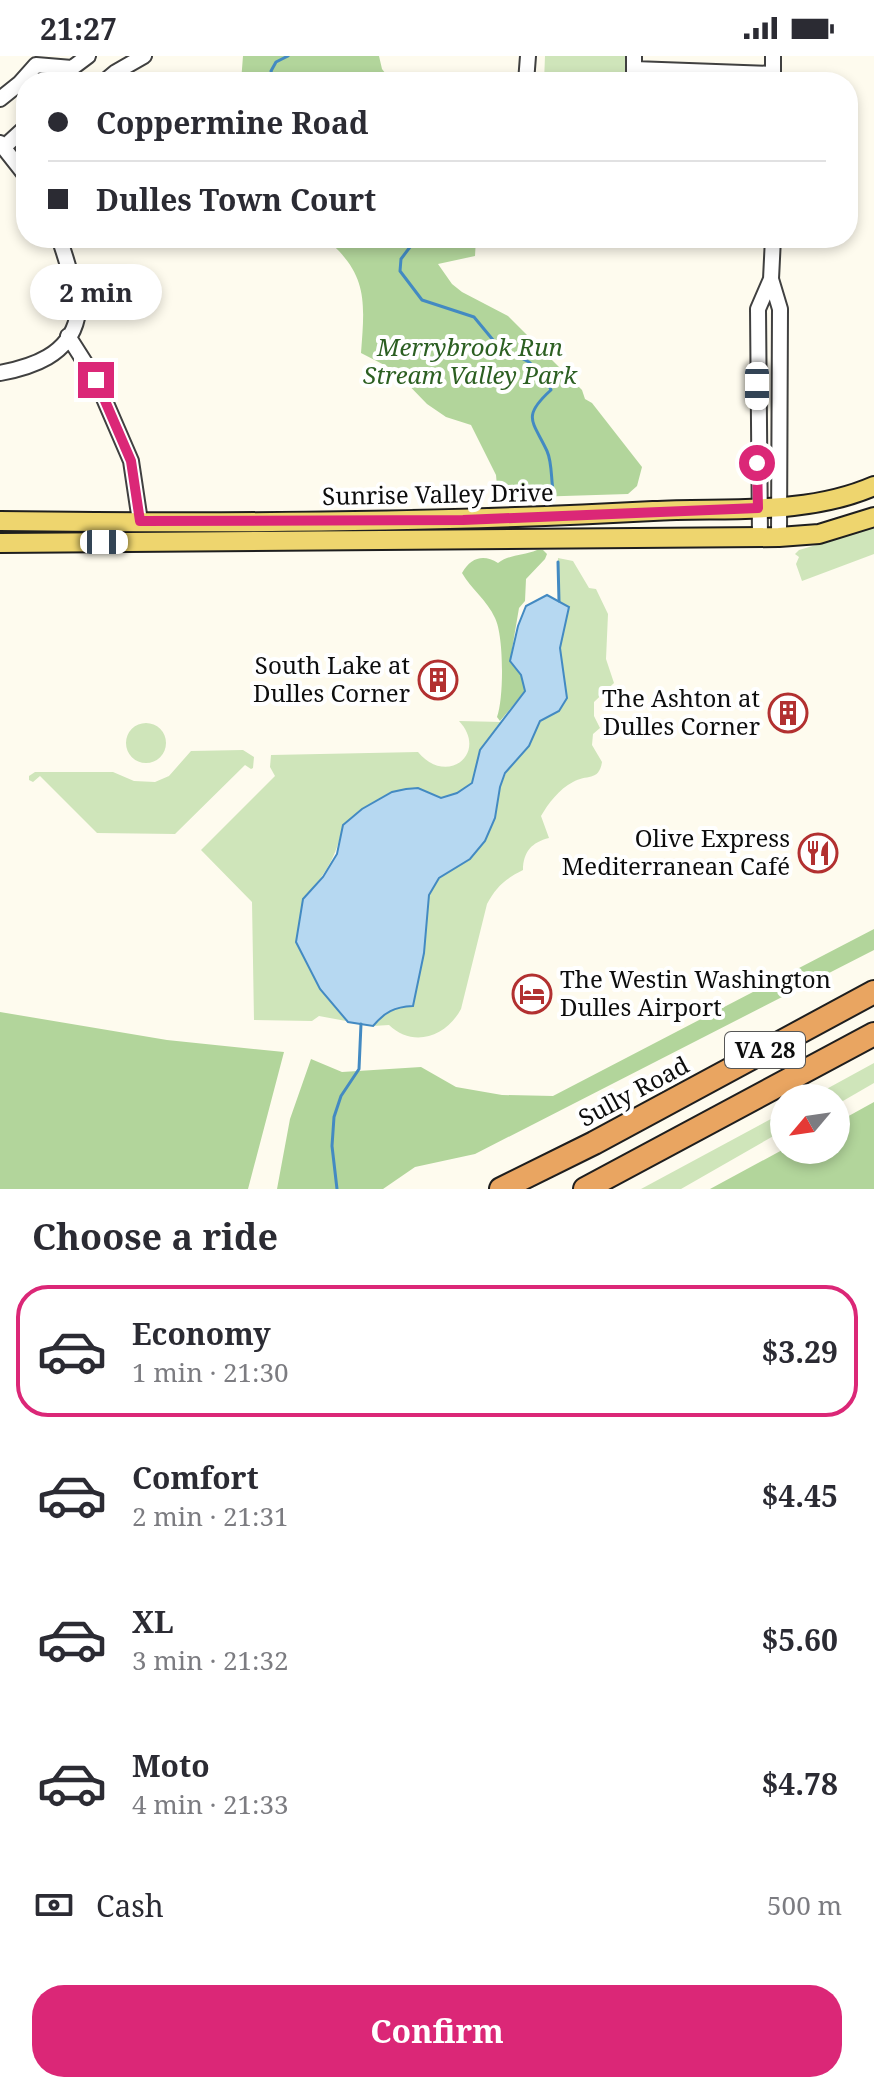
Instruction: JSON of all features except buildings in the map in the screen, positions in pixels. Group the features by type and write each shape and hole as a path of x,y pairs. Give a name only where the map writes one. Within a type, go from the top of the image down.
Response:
{"highway":[{"name":"Sully Road","path":"501,1189 594,1143 874,992"},
{"name":"VA 28","path":"585,1189 874,1034"}],"main road":[{"name":"Sunrise Valley Drive","path":"0,521 463,520 778,507 818,503 874,486"},
{"name":"Sunrise Valley Drive","path":"0,543 779,537 819,534 874,517"}],"street":[{"path":"30,72 36,65 72,68 88,56"},
{"path":"116,72 144,56"},
{"path":"634,69 680,72"},
{"path":"0,99 16,86"},
{"path":"2,145 16,163"},
{"path":"0,373 37,364 56,353 68,336 77,317 62,248"},
{"path":"773,248 771,279 780,309 779,537"},
{"path":"760,536 758,309 771,279"},
{"path":"68,336 96,380 131,461 140,521"}],"green space":[{"path":"243,56 379,56 384,72 242,72"},
{"path":"545,56 627,56 626,72 544,72"},
{"name":"Merrybrook Run Stream Valley Park","path":"336,248 475,248 475,256 438,264 462,292 508,316 582,390 585,399 592,403 642,467 637,486 628,494 498,498 496,475 471,425 446,417 427,404 394,370 361,353 361,290 356,276"},
{"path":"874,528 874,554 802,581 796,564 799,557 795,554 799,550"},
{"path":"537,550 547,554 526,579 525,601 519,608 510,661 521,675 525,691 500,721 497,717 502,667 498,627 488,606 462,573 469,563 478,559 498,563"},
{"path":"558,558 573,561 589,588 596,589 608,614 606,659 614,683 594,702 594,716 600,728 593,734 592,745 602,762 600,768 595,775 568,785 554,797 541,816 549,838 530,849 523,870 502,884 490,898 461,1009 455,1019 438,1032 418,1037 398,1032 389,1025 373,1026 390,1011 413,1006 424,953 428,895 439,878 470,859 495,818 500,787 506,773 529,746 540,721 559,711 567,698 560,648 569,607 559,601"},
{"path":"459,721 502,722 480,750 472,783 457,793 441,798 418,788 392,792 343,825 329,865 303,899 314,977 346,1021 319,1016 312,1021 254,1020 252,902 201,850 275,776 270,767 271,755 418,752 429,762 452,766 461,762 469,744 467,733"},
{"path":"146,723 160,729 166,743 160,757 146,763 132,757 126,743 132,729"},
{"path":"243,750 254,757 253,768 245,765 175,834 97,833 40,776 33,782 29,780 35,772 113,772 134,781 155,782 169,776 191,751"},
{"path":"874,929 874,950 475,1154 415,1167 383,1189 277,1189 290,1119 311,1059 342,1072 421,1067 456,1087 502,1095 553,1096"},
{"path":"0,1012 167,1040 284,1052 248,1189 0,1189"},
{"path":"874,1063 874,1083 850,1097 850,1084 836,1084"},
{"path":"874,1102 874,1189 710,1189 770,1157 770,1164 850,1164 850,1115"},
{"path":"770,1120 770,1138 681,1189 641,1189"}],"water":[{"path":"547,595 569,607 560,648 567,698 559,711 540,721 529,746 505,773 495,818 485,841 470,859 439,878 429,895 424,953 413,1006 390,1011 373,1026 348,1022 320,989 296,942 303,899 323,877 337,854 343,825 362,809 392,792 418,788 441,798 457,793 472,783 480,750 525,691 521,675 510,661 518,626 526,606"}],"waterway":[{"path":"271,72 276,62 288,56"},
{"path":"409,248 401,259 400,271 422,300 474,317 498,346 529,362 545,377 551,390 536,407 532,419 549,455 553,490"},
{"path":"558,562 559,601"},
{"path":"337,1189 332,1146 334,1117 341,1096 359,1069 361,1024"}],"place":[{"name":"South Lake at Dulles Corner","path":"438,680"},
{"name":"The Ashton at Dulles Corner","path":"788,713"},
{"name":"Olive Express Mediterranean Café","path":"818,853"},
{"name":"The Westin Washington Dulles Airport","path":"532,994"}],"route":[{"path":"96,380 131,461 140,521 463,520 758,508 757,463"}]}
